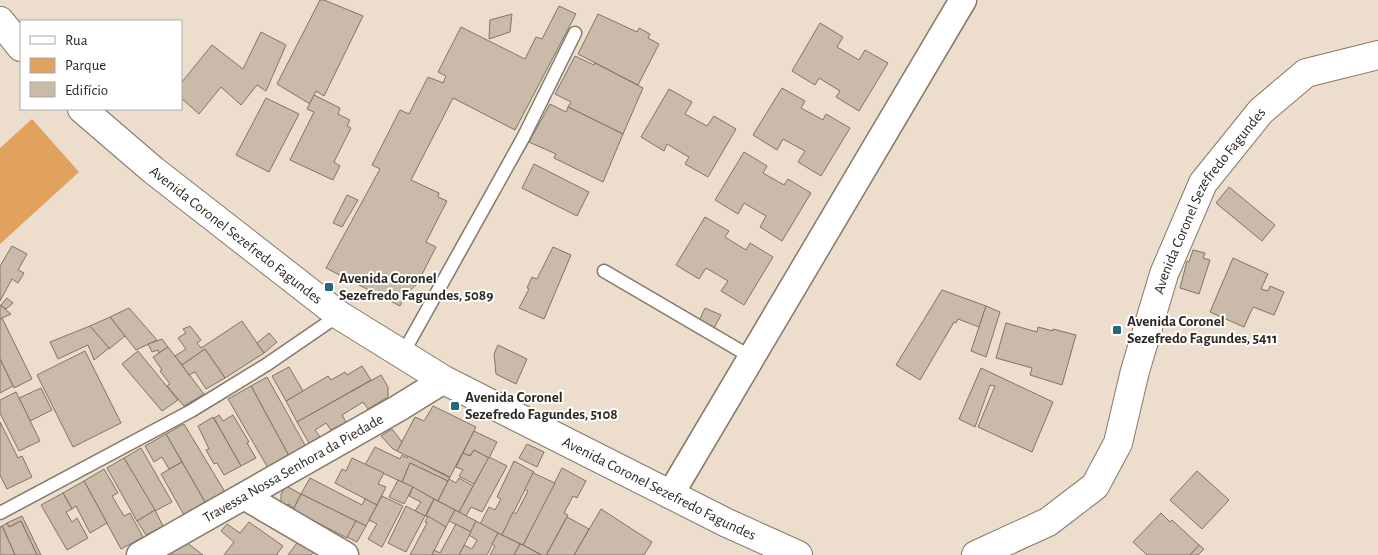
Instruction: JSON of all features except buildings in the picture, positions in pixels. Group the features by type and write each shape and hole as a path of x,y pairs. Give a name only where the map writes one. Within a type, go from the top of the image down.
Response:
{"main road":[{"path":"0,21 20,46"},
{"name":"Avenida Coronel Sezefredo Fagundes","path":"976,555 1048,522 1095,486 1118,443 1135,370 1164,274 1199,192 1203,183 1261,110 1306,73 1378,55"},
{"name":"Avenida Coronel Sezefredo Fagundes","path":"83,110 152,170 340,315 402,355 444,380 727,524 798,555"}],"street":[{"path":"670,495 963,0"},
{"name":"Travessa Nossa Senhora da Piedade","path":"140,555 397,409 444,380"},
{"path":"244,496 345,555"}],"lane":[{"path":"402,355 523,138 575,32"},
{"path":"604,270 752,358"},
{"path":"0,513 191,411 266,365 340,315"}],"green space":[{"path":"32,119 79,172 0,244 0,148"}],"place":[{"name":"Avenida Coronel Sezefredo Fagundes, 5089","path":"329,287"},
{"name":"Avenida Coronel Sezefredo Fagundes, 5411","path":"1117,330"},
{"name":"Avenida Coronel Sezefredo Fagundes, 5108","path":"455,406"}]}
